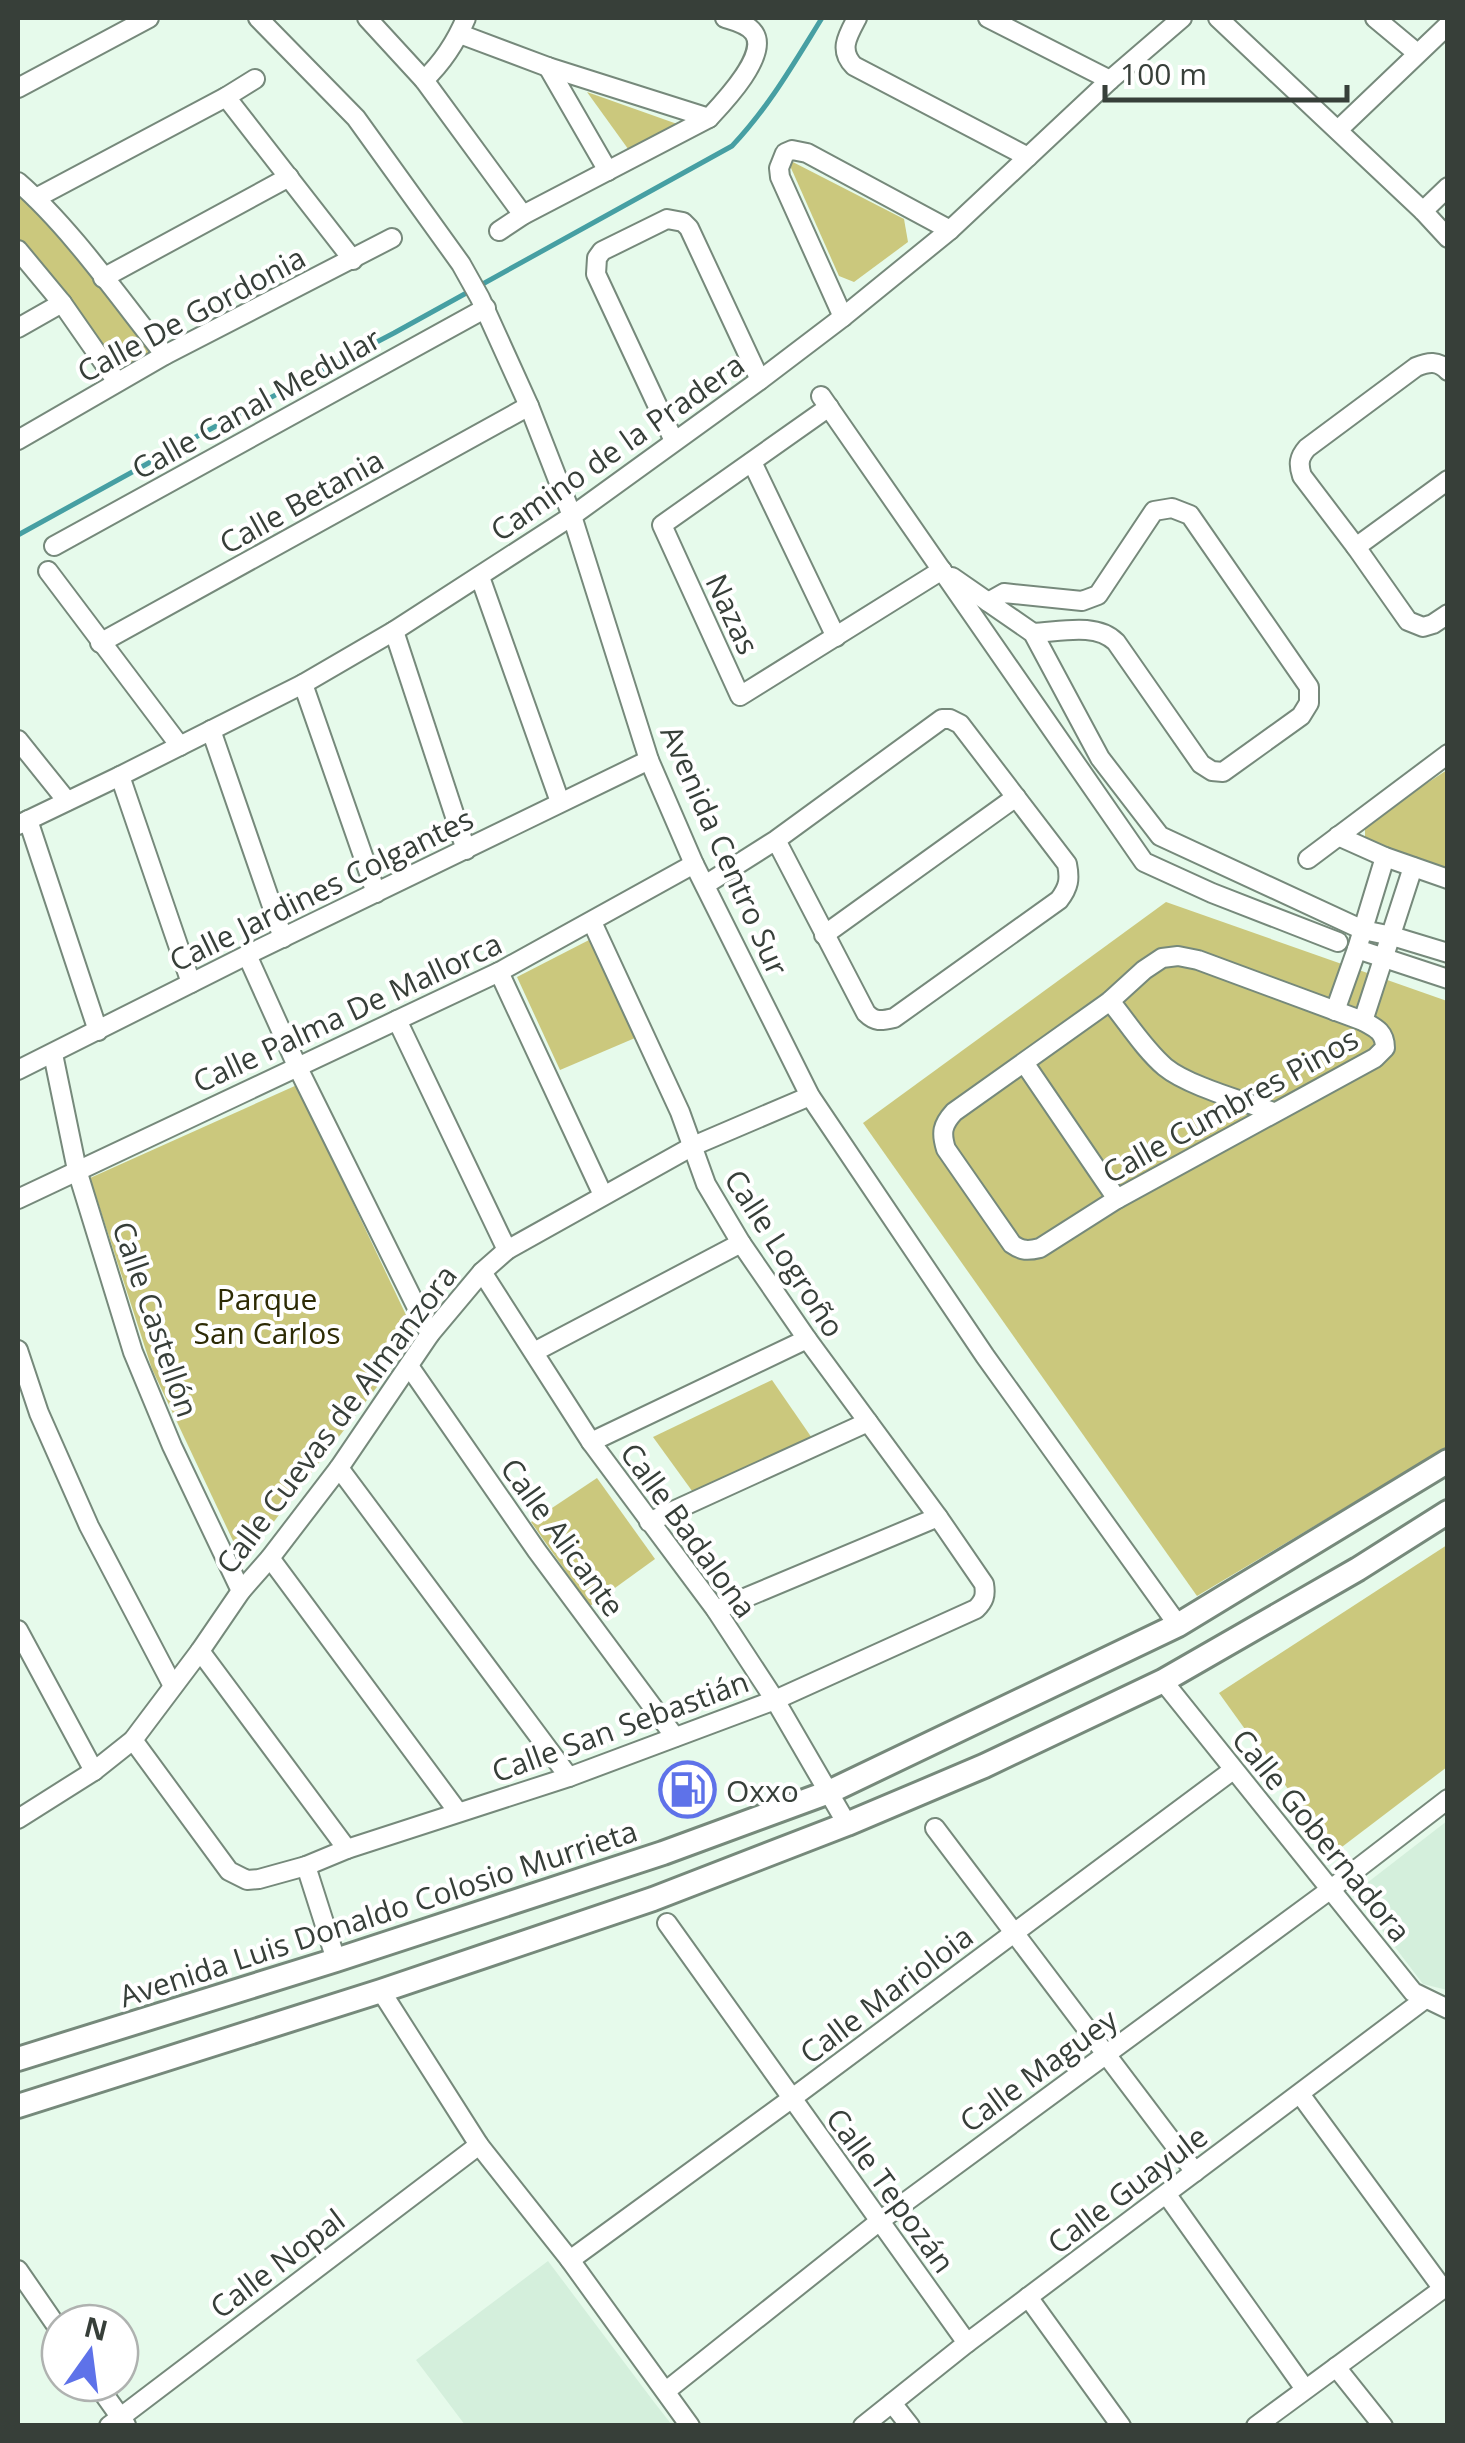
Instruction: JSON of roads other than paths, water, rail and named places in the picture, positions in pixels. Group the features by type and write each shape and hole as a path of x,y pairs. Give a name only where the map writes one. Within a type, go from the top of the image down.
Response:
{"main road":[{"name":"Avenida Luis Donaldo Colosio Murrieta","path":"18,2059 696,1842 829,1792 1178,1625 1448,1461"},
{"path":"18,2106 381,1991 653,1899 847,1824 984,1766 1164,1681 1448,1512"}],"street":[{"path":"18,88 125,23 150,18"},
{"name":"Avenida Centro Sur","path":"258,18 356,118 461,264 483,303 572,516 649,760 694,864 810,1096 985,1356 1178,1625"},
{"path":"367,18 424,80 523,215"},
{"path":"499,231 708,118 728,98 756,50 754,32 745,24 725,18"},
{"path":"858,18 845,46 846,58 854,66 1028,157"},
{"path":"988,18 1110,80"},
{"name":"Camino de la Pradera","path":"23,822 303,684 394,632 572,516 760,380 950,230 1182,18"},
{"path":"1218,18 1448,238"},
{"path":"1375,18 1417,53"},
{"path":"1338,130 1448,25"},
{"path":"424,80 438,68 463,26 548,67 708,118"},
{"path":"548,67 608,171"},
{"path":"36,198 255,78"},
{"path":"226,96 353,260"},
{"path":"843,317 780,177 778,168 785,153 808,153 950,230"},
{"path":"103,278 289,177"},
{"path":"18,182 36,198 165,355"},
{"path":"1423,211 1448,187"},
{"path":"674,441 596,274 597,258 602,251 667,219 683,222 760,380"},
{"name":"Calle De Gordonia","path":"18,440 165,355 392,238"},
{"path":"18,250 62,303 117,382"},
{"path":"18,328 62,303"},
{"name":"Calle Canal Medular","path":"54,546 483,303"},
{"path":"1446,369 1426,362 1416,367 1308,448 1300,456 1299,467 1408,622 1424,627 1448,614"},
{"name":"Nazas","path":"825,402 942,570 740,696 662,525 752,462 825,402"},
{"name":"Calle Betania","path":"100,642 529,406"},
{"path":"752,462 836,637"},
{"path":"1356,546 1448,480"},
{"path":"988,602 1004,593 1082,602 1098,595 1154,510 1172,508 1190,516 1309,687 1308,703 1301,716 1223,772 1212,771 1201,764 1108,634 1096,630 1033,633"},
{"path":"942,570 1033,633 1100,758 1160,836 1363,930 1448,954"},
{"path":"942,570 1144,862 1338,942"},
{"path":"48,572 180,746"},
{"path":"480,577 560,802"},
{"path":"394,632 466,850"},
{"path":"303,684 376,893"},
{"path":"706,884 776,840 942,718 960,724 1067,864 1070,877 1059,900 894,1018 873,1020 776,840"},
{"path":"210,730 283,938"},
{"path":"18,740 67,802"},
{"path":"1308,859 1448,754"},
{"name":"Calle Jardines Colgantes","path":"18,1070 649,760"},
{"path":"120,776 191,982"},
{"path":"824,935 1016,798"},
{"path":"23,822 98,1031"},
{"path":"1338,836 1448,879"},
{"path":"1334,1011 1386,857"},
{"name":"Calle Palma De Mallorca","path":"18,1199 499,972 694,864"},
{"path":"1363,1021 1413,867"},
{"name":"Calle Logroño","path":"592,922 680,1112 706,1184 807,1339 984,1584"},
{"path":"1357,949 1448,979"},
{"path":"247,955 298,1068 430,1334"},
{"name":"Calle Cumbres Pinos","path":"1162,958 1198,960 1334,1011 1382,1032 1384,1048 1374,1058 1117,1199 1040,1248 1020,1250 1012,1244 946,1149 944,1123 954,1112 1025,1064 1162,958"},
{"path":"499,972 603,1195"},
{"path":"1110,1001 1169,1070 1273,1112"},
{"path":"397,1020 507,1250"},
{"name":"Calle Castellón","path":"53,1054 77,1170 133,1352 172,1446 241,1591"},
{"path":"1025,1064 1117,1199"},
{"name":"Calle Cuevas de Almanzora","path":"18,1819 133,1740 241,1591 339,1468 430,1334 482,1272 507,1250 693,1146 810,1096"},
{"path":"534,1352 742,1244"},
{"name":"Calle Badalona","path":"482,1272 591,1442 716,1610 775,1700 847,1824"},
{"path":"591,1442 807,1339"},
{"path":"18,1350 39,1413 88,1526 173,1686"},
{"name":"Calle Alicante","path":"409,1366 537,1551 674,1737"},
{"path":"649,1522 868,1422"},
{"path":"339,1468 569,1777"},
{"path":"716,1610 938,1517"},
{"path":"270,1558 458,1812"},
{"name":"Calle San Sebastián","path":"133,1740 229,1871 246,1880 260,1879 569,1777 775,1700 976,1609 986,1594 984,1584"},
{"path":"18,1630 94,1770"},
{"path":"200,1651 347,1849"},
{"name":"Calle Gobernadora","path":"1164,1681 1413,1992 1448,2010"},
{"name":"Calle Marioloia","path":"570,2260 1233,1770"},
{"name":"Calle Maguey","path":"666,2391 881,2220 1331,1889 1448,1798"},
{"path":"935,1828 1194,2172"},
{"path":"306,1866 336,1960"},
{"name":"Calle Tepozán","path":"667,1924 967,2343"},
{"path":"381,1991 479,2145 570,2260 690,2426"},
{"name":"Calle Guayule","path":"862,2426 1425,1999"},
{"path":"1256,2426 1445,2287 1300,2094"},
{"name":"Calle Nopal","path":"118,2423 479,2145"},
{"path":"1167,2195 1305,2389"},
{"path":"18,2270 41,2303"},
{"path":"1028,2297 1121,2426"},
{"path":"1336,2367 1383,2426"},
{"path":"892,2403 910,2426"}],"waterway":[{"path":"18,535 732,146 769,100 822,18"}],"place":[{"name":"Oxxo","path":"687,1790"}],"park label":[{"name":"Parque San Carlos","path":"267,1315"}]}
